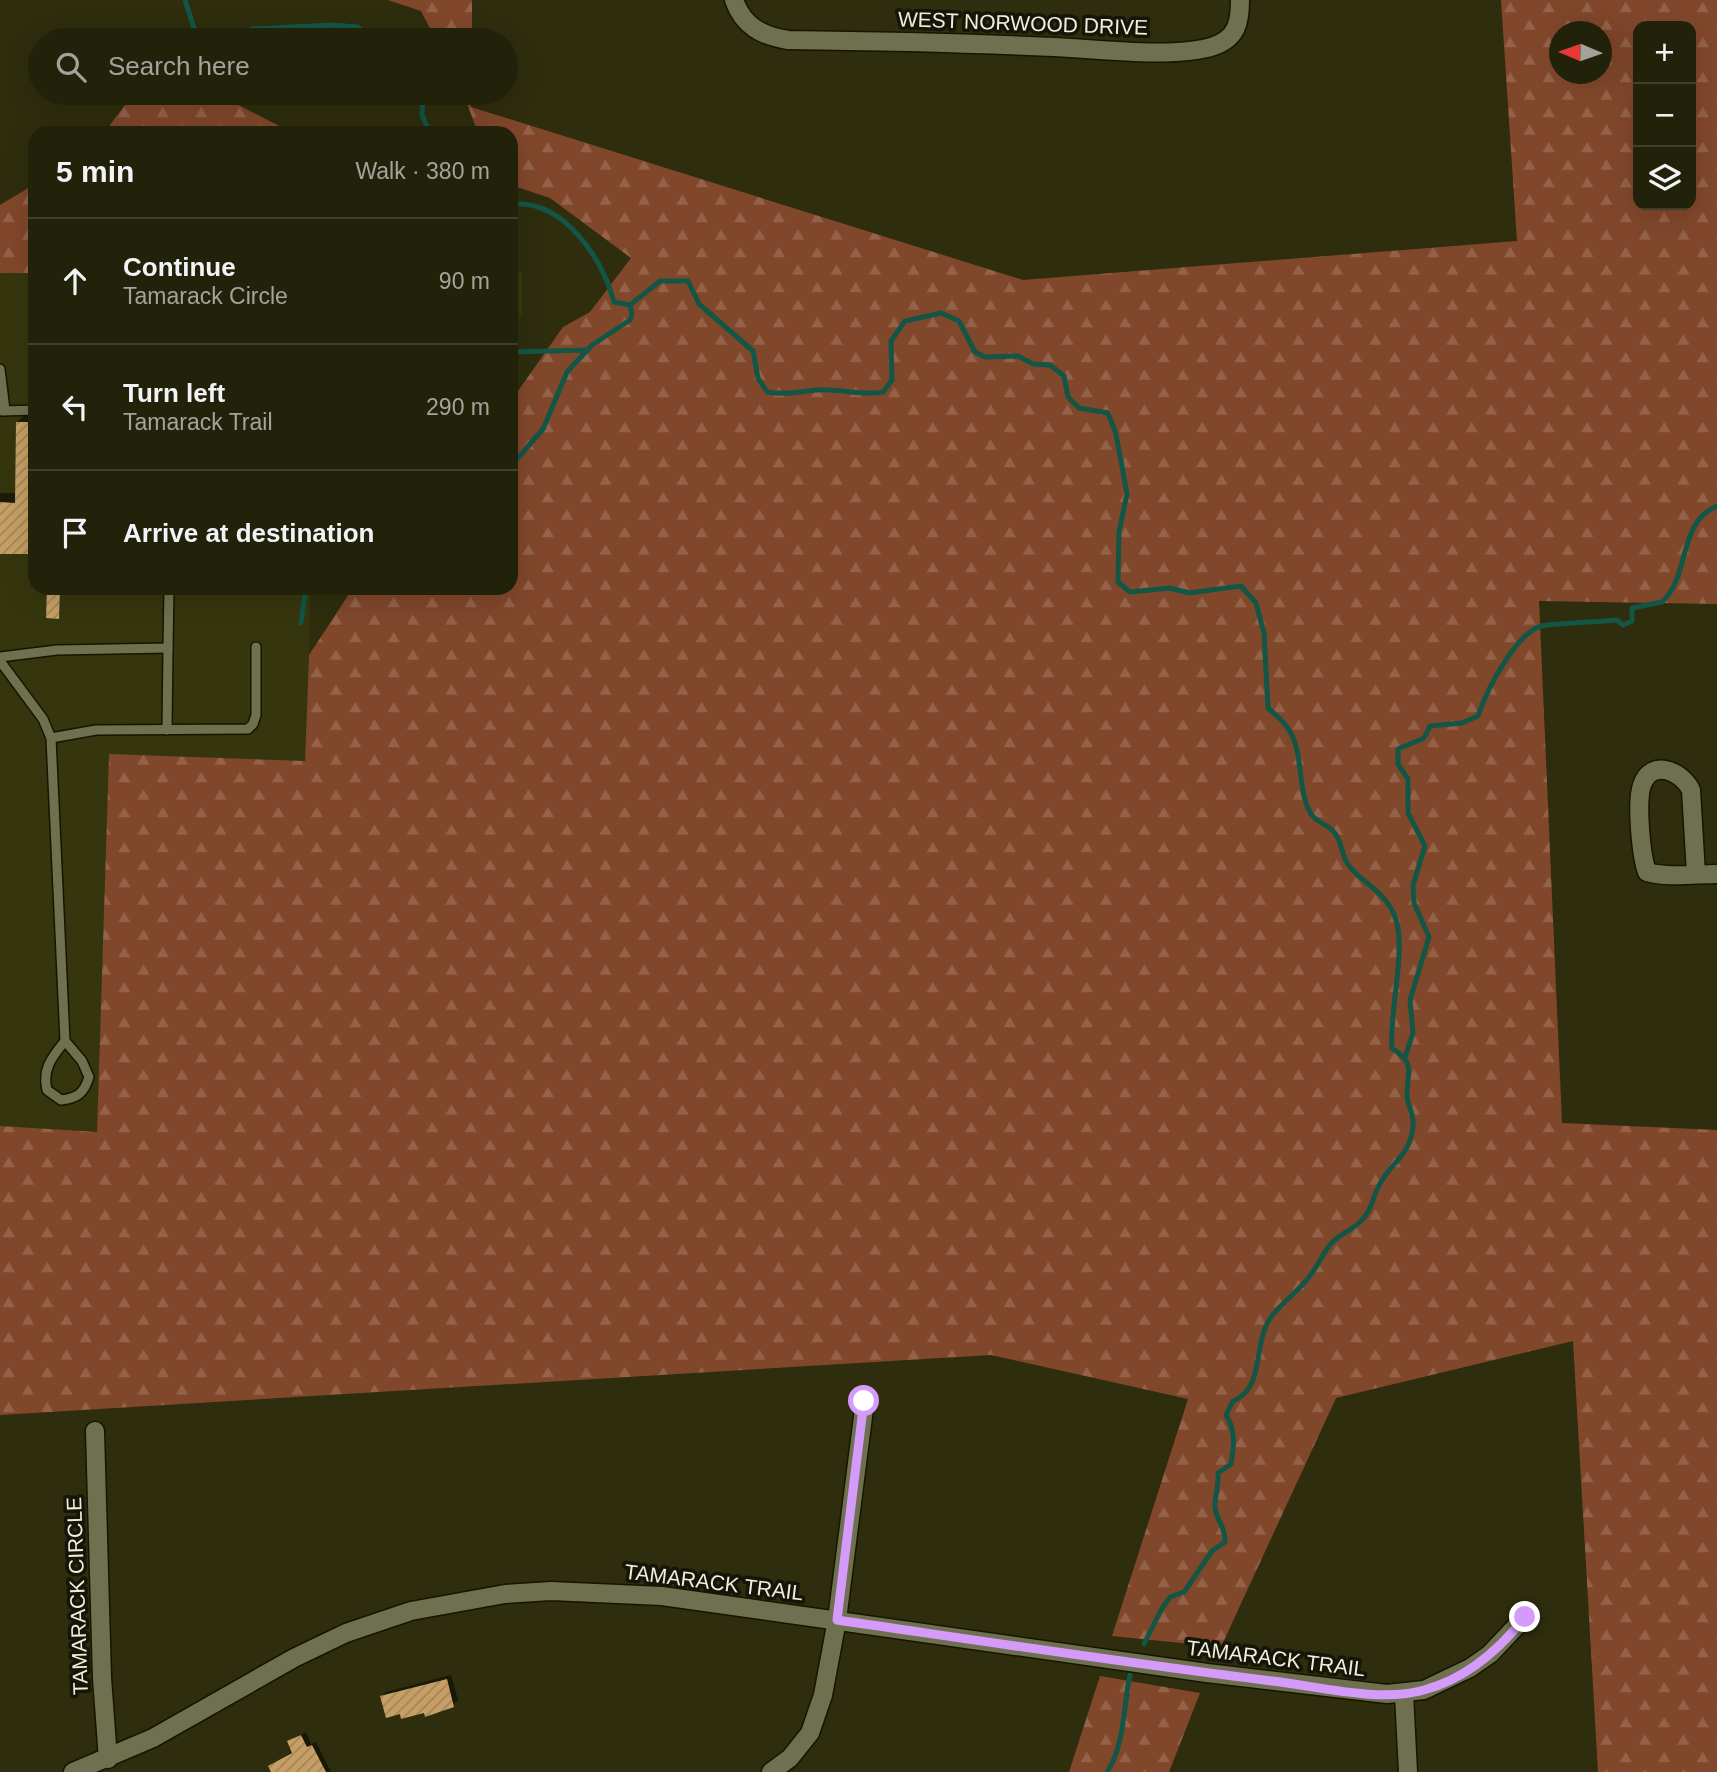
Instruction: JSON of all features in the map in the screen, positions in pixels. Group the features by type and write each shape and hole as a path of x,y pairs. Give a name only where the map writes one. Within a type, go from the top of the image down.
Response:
{"street":[{"name":"WEST NORWOOD DRIVE","path":"734,0 739,12 751,26 768,37 788,40 1169,51 1214,46 1230,38 1237,29 1240,9"},
{"path":"1696,874 1691,790 1686,779 1673,770 1656,771 1645,779 1640,795 1643,861 1647,872 1696,874 1717,874"},
{"path":"771,1772 790,1758 810,1733 823,1695 837,1620 864,1401"},
{"name":"TAMARACK CIRCLE","path":"95,1431 103,1764"},
{"name":"TAMARACK TRAIL","path":"73,1772 103,1764 317,1646 375,1623 442,1604 505,1594 586,1591 662,1596 1207,1673 1366,1693 1404,1694 1424,1690 1470,1668 1497,1648 1525,1617"},
{"path":"1404,1694 1408,1772"}],"lane":[{"path":"0,369 3,410 28,410"},
{"path":"167,730 169,595"},
{"path":"51,738 96,730 248,729 253,724 256,647"},
{"path":"65,1041 51,1058 44,1076 47,1090 61,1100 76,1098 85,1090 89,1077 82,1061 65,1041 51,738 43,719 0,659 57,650 168,648"}],"shaded area":[{"path":"518,272 522,272 522,317 518,319"},
{"path":"0,273 28,273 28,595 311,595 305,761 109,755 97,1133 0,1126"}],"green space":[{"path":"388,0 472,0 472,28 430,28 421,11"},
{"path":"1501,0 1717,0 1717,604 1539,601 1562,1123 1717,1130 1717,1772 1598,1772 1573,1341 1336,1398 1221,1647 1112,1636 1188,1399 991,1355 0,1415 0,1126 97,1132 109,754 305,761 309,655 348,595 518,595 518,391 563,327 590,312 631,258 550,198 518,187 518,126 475,126 468,105 1023,280 1517,241"},
{"path":"125,105 238,105 279,126 109,126"},
{"path":"28,188 28,273 0,273 0,205"},
{"path":"1100,1676 1200,1693 1169,1772 1069,1772"}],"building":[{"path":"16,422 28,422 28,554 0,554 0,502 15,503"},
{"path":"47,595 60,595 59,619 46,618"},
{"path":"447,1679 454,1707 425,1717 424,1713 401,1719 400,1714 386,1718 380,1696"},
{"path":"301,1735 307,1747 312,1745 326,1772 271,1772 268,1766 292,1753 287,1741"}],"waterway":[{"path":"185,0 194,28"},
{"path":"272,28 332,25 359,28"},
{"path":"422,105 422,115 427,126"},
{"path":"518,204 547,211 577,234 600,267 614,302 630,305 660,281 688,281 699,304 753,351 758,378 767,392 883,392 892,380 891,341 905,321 941,313 959,321 975,352 985,357 1018,356 1033,364 1050,365 1064,376 1068,397 1079,408 1108,413 1116,434 1127,494 1119,532 1118,582 1130,592 1170,588 1189,593 1241,586 1256,603 1264,633 1268,708 1283,722 1293,737 1306,804 1313,817 1335,833 1350,867 1379,893 1392,909 1399,933 1392,1048 1407,1063 1407,1097 1413,1123 1411,1138 1404,1152 1385,1175 1364,1218 1332,1242 1309,1277 1268,1322 1251,1384 1244,1394 1233,1401 1226,1415 1233,1433 1233,1451 1231,1464 1218,1473 1215,1504 1225,1542 1212,1551 1184,1592 1170,1597 1144,1644"},
{"path":"518,458 543,429 567,372 592,345 630,320 630,305"},
{"path":"518,352 588,350"},
{"path":"1405,1057 1413,1033 1410,1000 1429,937 1414,903 1413,885 1425,846 1408,813 1408,779 1398,764 1398,749 1424,738 1430,726 1462,723 1478,716 1505,662 1525,636 1536,628 1617,620 1623,625 1632,621 1632,608 1662,602 1677,578 1696,524 1704,514 1717,506"},
{"path":"301,623 305,595"},
{"path":"1107,1772 1120,1738 1130,1675"}],"route":[{"path":"864,1401 837,1620 1207,1673 1366,1693 1404,1694 1446,1682 1470,1668 1490,1654 1525,1617"}]}
